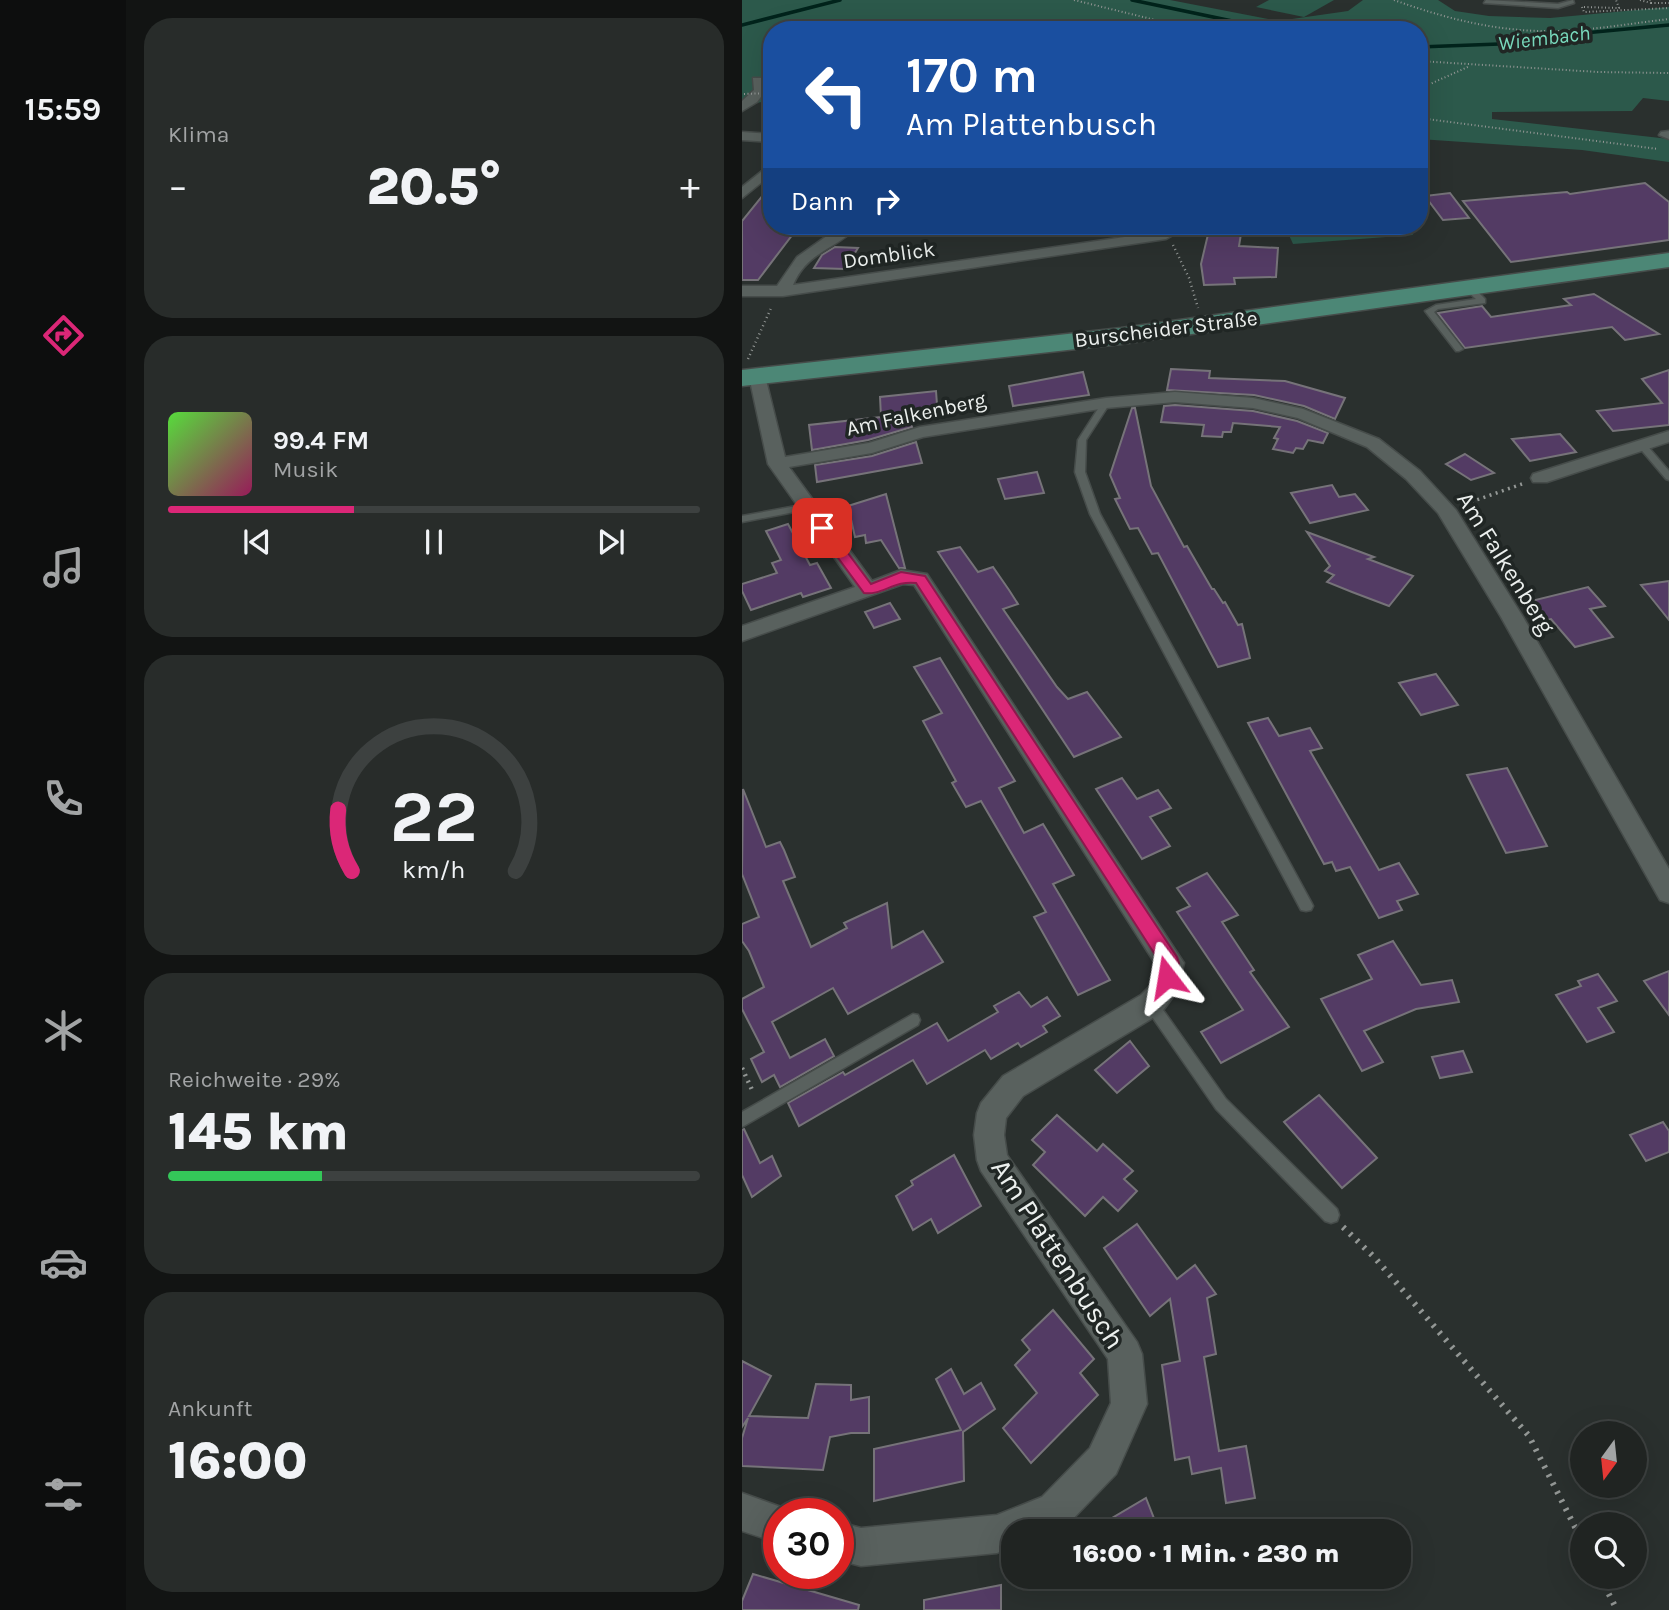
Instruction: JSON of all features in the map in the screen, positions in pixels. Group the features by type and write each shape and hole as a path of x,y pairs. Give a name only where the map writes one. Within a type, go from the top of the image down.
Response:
{"main road":[{"name":"Burscheider Straße","path":"750,377 1121,337 1669,260"}],"street":[{"path":"742,107 756,97 760,90 752,78 763,83"},
{"path":"742,136 763,137"},
{"path":"742,194 763,175"},
{"name":"Domblick","path":"783,291 797,263 808,252 836,235"},
{"name":"Domblick","path":"742,291 783,291 1166,235"},
{"path":"750,377 777,464 868,590"},
{"name":"Am Falkenberg","path":"777,464 872,448 919,432 1106,403 1175,397 1253,403 1303,414 1373,443 1413,475 1446,510 1512,617 1669,892"},
{"path":"1540,478 1669,436"},
{"path":"742,634 901,577 920,579 1170,963 1163,991 1151,1004"},
{"name":"Am Plattenbusch","path":"854,1546 861,1548 997,1534 1055,1511 1103,1461 1129,1404 1125,1354 992,1160 989,1135 992,1113 1013,1086 1151,1004"},
{"path":"742,1512 763,1519"}],"lane":[{"path":"1486,2 1558,6 1571,3 1570,0"},
{"path":"1459,349 1429,311 1436,307 1482,302 1469,288"},
{"path":"1106,403 1082,440 1080,472 1095,514 1306,906"},
{"path":"1641,444 1669,477"},
{"path":"742,519 807,508"},
{"path":"1151,1004 1221,1104 1331,1215"},
{"path":"742,1120 913,1020"}],"path":[{"path":"1074,0 1159,21"},
{"path":"1394,0 1444,16 1504,30 1562,31 1669,19"},
{"path":"1582,7 1619,8 1616,0"},
{"path":"1640,0 1669,3"},
{"path":"1580,1 1584,12 1669,8"},
{"path":"1428,62 1669,73"},
{"path":"1428,85 1471,65"},
{"path":"744,94 763,89"},
{"path":"1428,119 1659,149"},
{"path":"1166,235 1179,251 1199,312"},
{"path":"750,377 746,363 775,299 783,291"},
{"path":"1446,510 1540,478"},
{"path":"742,1068 761,1109"},
{"path":"1331,1215 1375,1258 1529,1437 1570,1518"},
{"path":"1606,1589 1617,1610"}],"green space":[{"path":"742,0 1170,0 1278,21 763,21 763,102 742,106"},
{"path":"1269,0 1334,0 1304,17 1256,7"},
{"path":"1363,0 1438,0 1455,11 1489,16 1550,18 1669,7 1669,101 1643,98 1632,111 1492,112 1492,119 1669,139 1669,162 1582,150 1428,140 1428,21 1278,21 1348,11"},
{"path":"1289,235 1413,235 1293,244"}],"building":[{"path":"1645,183 1669,202 1669,240 1511,262 1463,201 1567,192 1570,194"},
{"path":"1450,193 1469,218 1443,220 1428,200 1428,196"},
{"path":"763,195 763,235 792,235 758,280 742,280 742,221"},
{"path":"1208,235 1241,235 1239,246 1278,248 1276,277 1234,278 1235,284 1204,285 1201,264"},
{"path":"835,247 858,248 845,269 814,268 822,255"},
{"path":"1594,294 1659,334 1625,340 1612,327 1465,348 1438,313 1482,306 1491,317 1571,305 1564,299"},
{"path":"1171,369 1210,371 1209,378 1285,381 1345,398 1335,419 1304,406 1254,395 1167,390"},
{"path":"1669,370 1669,425 1613,431 1597,411 1662,403 1642,379"},
{"path":"1083,372 1089,395 1013,406 1009,386"},
{"path":"936,391 938,418 910,421 912,427 868,440 812,450 809,425 881,417 880,397"},
{"path":"1164,406 1253,411 1297,421 1328,433 1323,443 1308,440 1303,449 1296,448 1293,453 1273,449 1278,439 1274,438 1280,427 1233,423 1231,432 1223,432 1222,437 1202,436 1204,425 1161,422"},
{"path":"1132,408 1135,408 1151,486 1184,547 1187,546 1212,589 1223,603 1225,602 1238,625 1242,624 1250,658 1218,667 1158,553 1152,554 1138,528 1130,529 1115,499 1120,498 1110,475"},
{"path":"1560,434 1576,452 1530,461 1512,439"},
{"path":"916,442 922,463 817,482 815,465 872,456"},
{"path":"1465,454 1494,473 1471,480 1446,464"},
{"path":"1037,472 1044,493 1005,499 998,479"},
{"path":"1332,485 1339,497 1355,494 1368,510 1310,523 1291,493"},
{"path":"886,494 905,568 899,568 881,540 866,543 865,535 855,537 848,506"},
{"path":"788,524 810,565 817,563 831,588 803,597 801,593 751,610 742,591 742,584 777,573 772,563 781,560 766,531"},
{"path":"1307,532 1374,557 1368,559 1413,576 1389,606 1327,582 1334,575 1325,571 1330,566"},
{"path":"960,547 978,572 993,567 1009,590 1018,604 1003,609 1057,687 1068,699 1087,692 1121,737 1074,757 938,552"},
{"path":"1669,581 1669,620 1641,585"},
{"path":"1588,587 1605,606 1590,609 1613,637 1575,647 1551,619 1542,621 1527,602"},
{"path":"890,603 900,619 874,628 865,612"},
{"path":"940,658 1015,781 999,788 1024,833 1043,824 1074,875 1053,884 1110,980 1078,995 1034,917 1046,912 981,801 966,807 952,783 956,781 923,721 942,713 914,667"},
{"path":"1436,674 1458,705 1421,715 1399,683"},
{"path":"1268,718 1279,736 1310,728 1322,748 1310,751 1379,870 1399,863 1418,894 1397,901 1402,910 1379,918 1350,867 1336,871 1332,862 1324,864 1248,723"},
{"path":"1507,768 1547,846 1506,853 1467,775"},
{"path":"1122,778 1137,799 1158,790 1171,808 1150,817 1170,846 1142,859 1096,789"},
{"path":"743,789 766,847 780,842 784,850 795,877 783,881 811,947 847,928 844,923 887,903 892,948 923,931 943,962 848,1014 833,988 772,1022 790,1058 825,1039 834,1056 780,1087 774,1075 762,1082 751,1059 764,1052 742,1009 742,999 764,987 742,941 742,924 759,917 742,874"},
{"path":"1207,873 1238,915 1222,922 1254,970 1250,972 1289,1027 1221,1063 1201,1032 1243,1010 1177,912 1190,906 1177,888"},
{"path":"1393,941 1421,985 1452,980 1459,1002 1416,1009 1364,1031 1383,1062 1362,1071 1321,999 1372,979 1358,955"},
{"path":"1669,971 1669,1015 1644,981"},
{"path":"1598,974 1617,1001 1598,1008 1614,1032 1587,1042 1556,995 1581,986 1578,981"},
{"path":"1019,992 1031,1007 1047,997 1060,1016 1043,1026 1047,1032 1021,1047 1018,1043 991,1059 985,1050 927,1084 913,1060 799,1126 788,1103 843,1072 845,1075 937,1023 948,1041 998,1012 994,1006"},
{"path":"1130,1041 1149,1066 1117,1093 1095,1070"},
{"path":"1463,1051 1472,1072 1440,1078 1432,1057"},
{"path":"1319,1095 1377,1158 1342,1188 1284,1122"},
{"path":"1057,1115 1097,1151 1103,1144 1133,1171 1124,1179 1137,1191 1118,1211 1103,1197 1085,1216 1033,1165 1045,1152 1032,1140"},
{"path":"1663,1122 1669,1131 1669,1152 1646,1161 1630,1135"},
{"path":"744,1129 760,1163 772,1156 781,1176 752,1197 742,1175"},
{"path":"954,1155 981,1206 938,1233 931,1219 913,1230 896,1196 913,1185 911,1181"},
{"path":"1137,1224 1177,1279 1195,1265 1216,1294 1207,1298 1216,1354 1204,1357 1219,1451 1246,1446 1255,1498 1226,1503 1221,1468 1192,1474 1189,1457 1175,1460 1162,1365 1180,1361 1170,1299 1150,1316 1104,1248"},
{"path":"1053,1310 1094,1359 1080,1373 1098,1395 1031,1463 1003,1428 1037,1393 1015,1365 1030,1350 1022,1340"},
{"path":"742,1361 771,1376 749,1416 808,1418 816,1384 851,1385 851,1400 869,1397 869,1433 830,1437 823,1470 742,1466 742,1438 748,1418 742,1427"},
{"path":"951,1369 964,1394 981,1383 995,1409 963,1432 964,1481 874,1501 874,1449 961,1430 936,1379"},
{"path":"1146,1498 1154,1519 1110,1519"},
{"path":"753,1574 763,1577 763,1589 804,1589 859,1605 858,1610 742,1610 742,1601"},
{"path":"1001,1585 1001,1610 924,1610 924,1600"}],"waterway":[{"path":"742,25 840,0"},
{"name":"Wiembach","path":"1132,0 1232,21"},
{"name":"Wiembach","path":"1428,47 1526,43 1542,37 1669,25"}],"route":[{"path":"822,528 868,590 901,577 920,579 1170,963 1167,977"}]}
